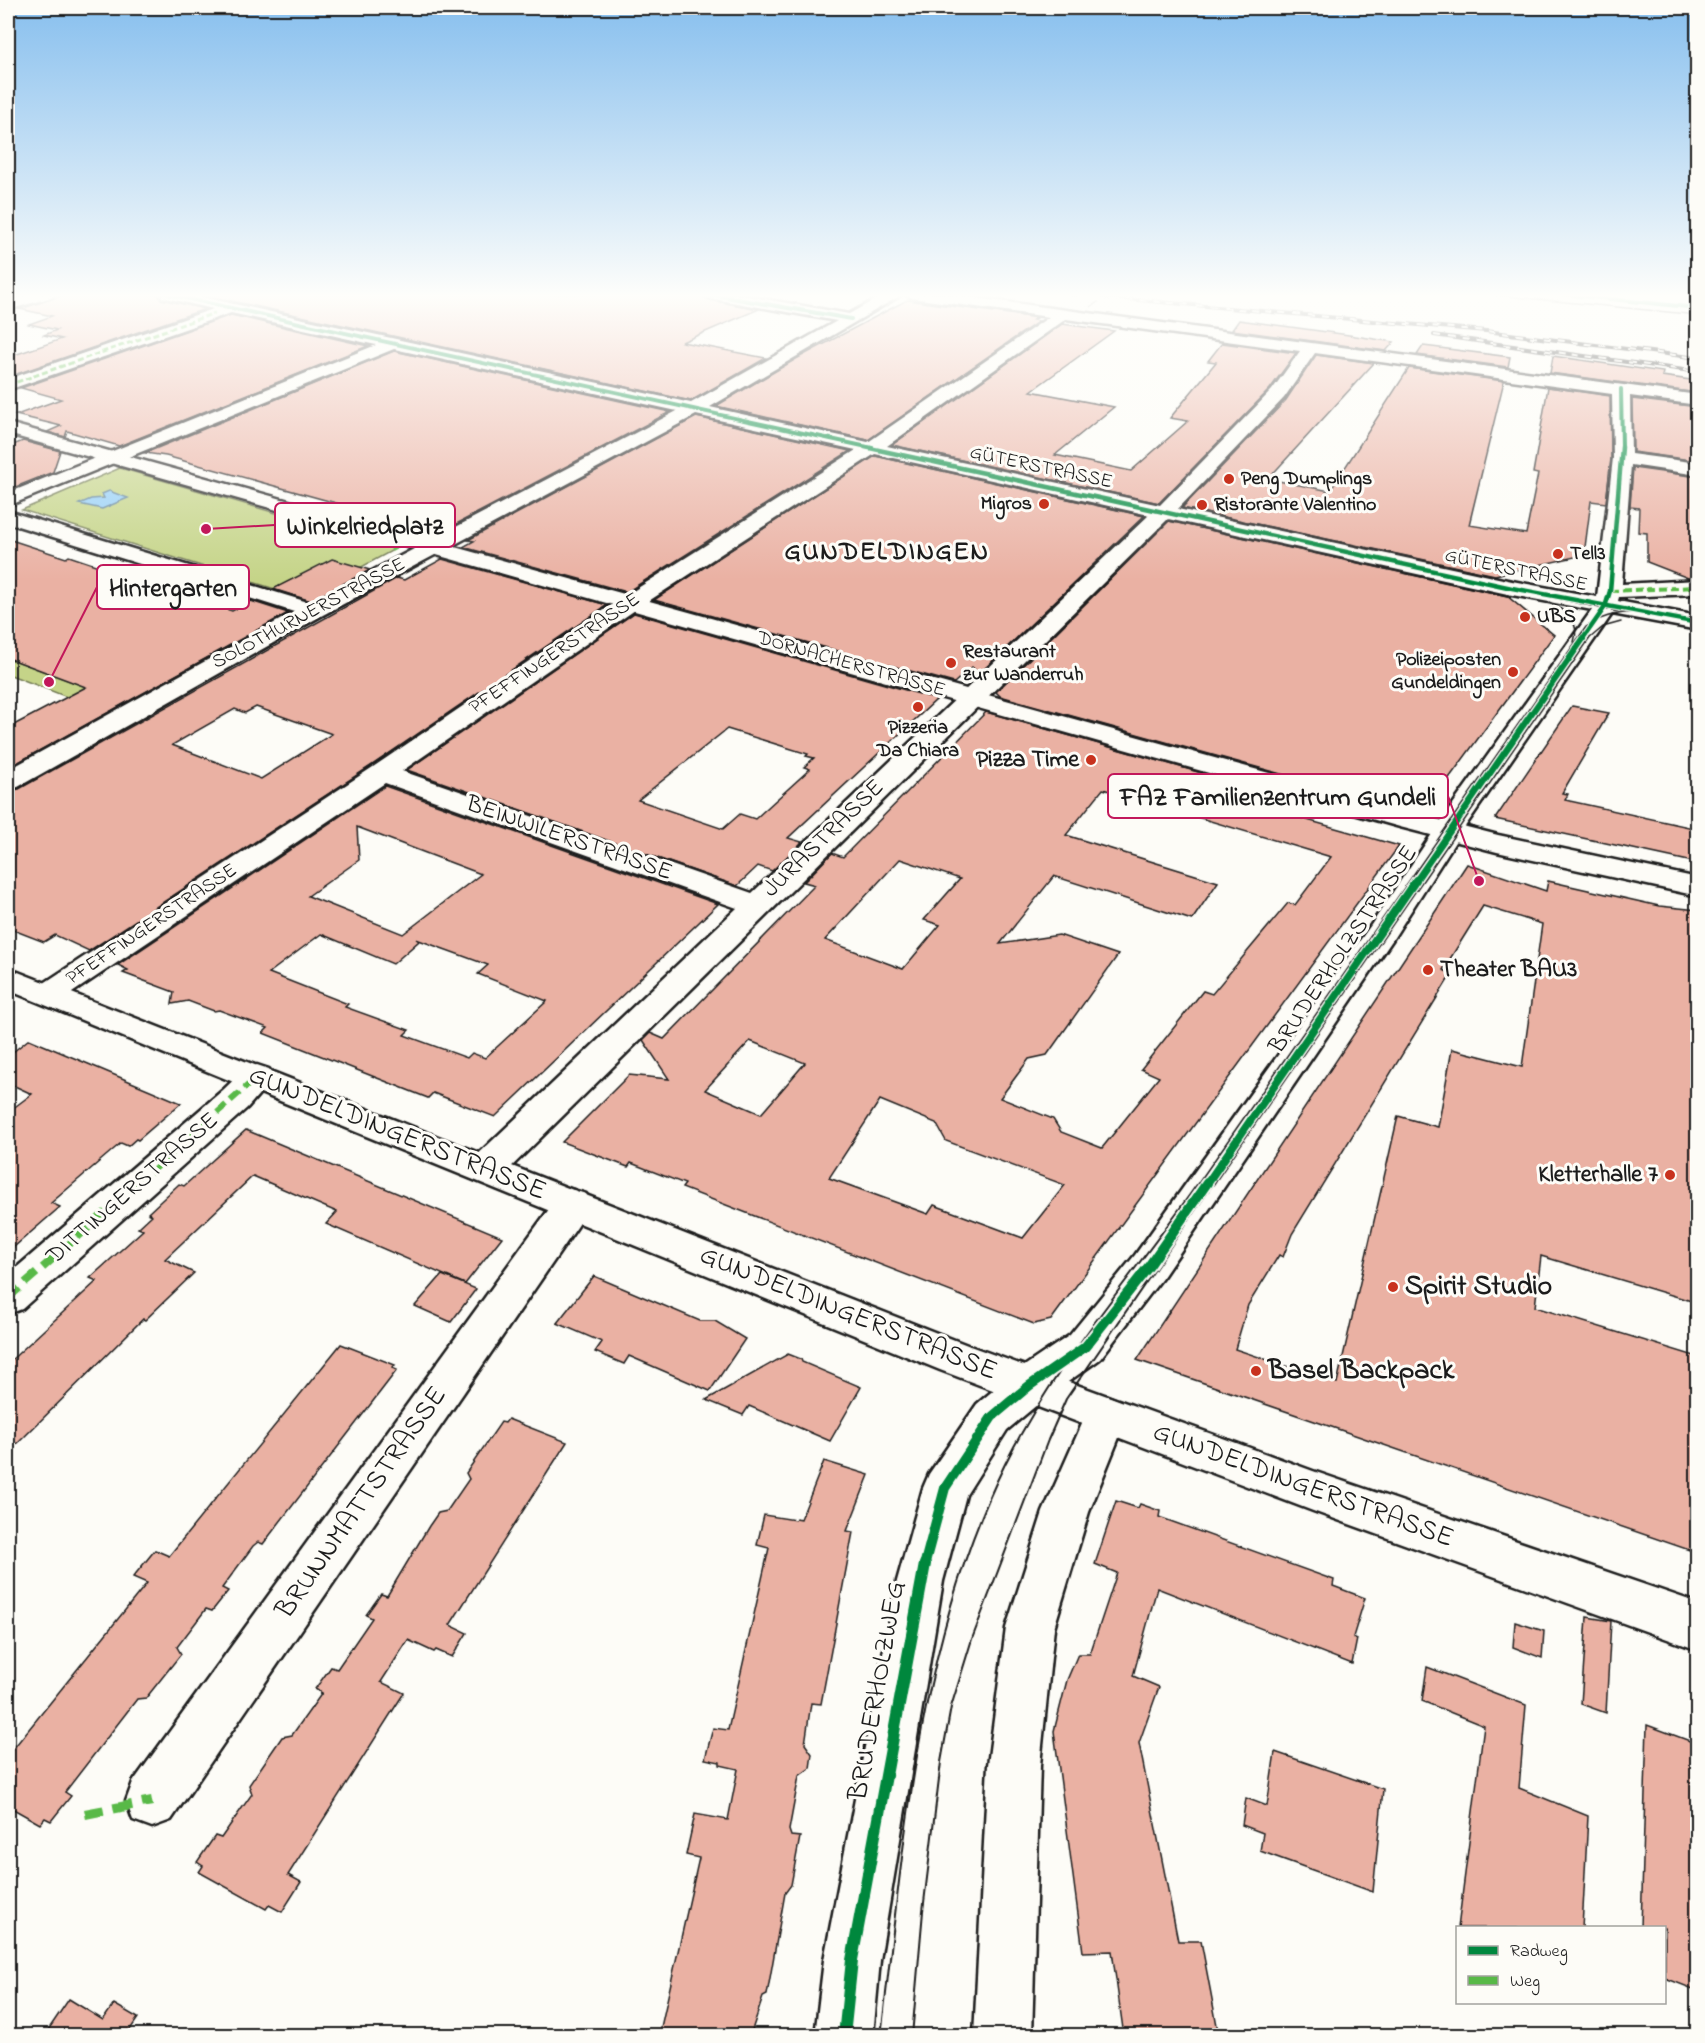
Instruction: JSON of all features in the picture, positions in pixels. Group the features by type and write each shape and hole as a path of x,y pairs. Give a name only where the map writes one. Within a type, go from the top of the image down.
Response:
{"street":[{"path":"8,500 280,389"},
{"name":"GÜTERSTRASSE","path":"607,389 1164,511 1608,599 1698,623"},
{"name":"SOLOTHURNERSTRASSE","path":"8,781 313,611 727,389"},
{"name":"PFEFFINGERSTRASSE","path":"49,994 382,773 630,603 872,448 956,389"},
{"name":"JURASTRASSE","path":"486,1169 1164,511 1281,389"},
{"name":"BRUDERHOLZSTRASSE","path":"1029,1386 1076,1354 1104,1325 1149,1266 1382,932 1448,831 1608,599 1622,458 1621,389"},
{"path":"1623,389 1698,400"},
{"name":"DORNACHERSTRASSE","path":"8,428 1448,831 1698,886"},
{"path":"1622,458 1698,469"},
{"path":"8,517 313,611"},
{"path":"1608,599 1698,587"},
{"name":"BEINWILERSTRASSE","path":"382,773 757,904"},
{"name":"GUNDELDINGERSTRASSE","path":"8,978 1029,1386 1698,1627"},
{"name":"DITTINGERSTRASSE","path":"8,1298 235,1099 257,1077"},
{"name":"BRUNNMATTSTRASSE","path":"152,1801 573,1204"},
{"name":"BRUDERHOLZWEG","path":"844,2036 852,1960 920,1581 945,1488 992,1417 1029,1386"},
{"path":"1003,2036 1014,1765 1030,1628 1066,1512 1107,1415"}],"green space":[{"path":"120,468 397,548 304,598 22,510"},
{"path":"8,658 91,689 67,697 8,674"}],"water":[{"path":"109,491 128,498 102,509 79,504 91,499 104,498 102,494"}],"building":[{"path":"26,389 260,389 119,446 67,431 65,437 47,432 61,426 16,415 61,399"},
{"path":"300,389 567,389 670,412 441,532 166,456 145,453"},
{"path":"637,389 711,389 691,401"},
{"path":"744,389 941,389 868,440 716,406"},
{"path":"970,389 1033,389 1031,391 1114,407 1055,455 1131,471 1188,421 1170,418 1194,389 1270,389 1159,503 892,445"},
{"path":"1293,389 1350,389 1268,479 1330,491 1395,389 1502,389 1469,525 1526,534 1538,474 1533,473 1548,389 1610,396 1611,458 1606,503 1591,501 1584,555 1495,575 1182,508 1286,400"},
{"path":"1671,389 1698,389 1698,393"},
{"path":"1632,399 1698,407 1698,461 1633,452"},
{"path":"696,417 850,451 627,592 463,547 474,541 468,540"},
{"path":"23,441 60,451 53,472 8,490 8,447"},
{"path":"875,456 1144,516 979,674 972,667 954,683 654,600"},
{"path":"1633,468 1698,477 1698,578 1688,578 1647,562 1647,533 1638,532 1639,508 1630,507"},
{"path":"1169,521 1507,596 1554,635 1433,800 1418,802 1311,779 1310,782 1000,696 996,692"},
{"path":"8,539 66,558 69,556 232,611 251,601 288,613 8,768 8,728 86,687 8,658"},
{"path":"332,559 370,570 311,601 273,589"},
{"path":"442,559 607,605 372,765 89,951 55,935 44,942 8,928 8,791 19,789 397,578 404,580","holes":["256,707 332,734 261,779 172,745 235,709 245,713"]},
{"path":"634,613 937,699 788,838 802,842 772,871 758,866 737,886 407,770","holes":["727,729 808,754 806,756 814,758 804,767 810,769 755,819 740,814 723,829 638,800"]},
{"path":"1572,706 1609,713 1562,793 1568,794 1565,800 1698,829 1698,863 1495,819"},
{"path":"986,712 1304,802 1300,818 1399,846 1051,1320 1034,1324 682,1188 685,1184 631,1163 628,1167 562,1142 629,1075 669,1079 643,1040 650,1033 664,1039 815,885 804,882 832,853 843,857","holes":["1103,789 1331,857 1295,905 1288,903 1212,994 1203,991 1141,1069 1159,1077 1102,1148 1061,1132 1053,1119 1000,1098 1029,1059 1047,1055 1118,955 1059,935 1000,944 1054,876 1192,920 1218,882 1066,835","900,859 960,879 924,920 940,925 903,969 825,940","750,1041 805,1063 761,1114 705,1090","880,1100 936,1123 946,1141 1065,1185 1023,1238 934,1205 928,1214 829,1178"]},
{"path":"385,786 718,904 495,1117 433,1093 428,1098 263,1033 268,1028 219,1010 214,1011 188,1001 172,1004 174,992 123,973 128,970 118,965","holes":["357,827 481,874 403,934 308,896 359,860","321,934 393,964 419,941 416,939 488,965 478,974 547,1001 485,1058 472,1053 467,1058 404,1035 409,1030 345,1007 348,1004 269,973"]},
{"path":"1467,864 1546,891 1548,881 1659,906 1698,910 1698,1303 1541,1256 1535,1307 1698,1357 1698,1553 1137,1360","holes":["1483,906 1542,924 1522,1067 1452,1049 1438,1127 1398,1116 1337,1383 1235,1349 1248,1305 1279,1255 1283,1257 1292,1234 1449,978 1450,973 1443,970"]},
{"path":"29,1039 181,1103 138,1140 136,1139 128,1146 121,1143 51,1203 60,1207 8,1252 8,1112 32,1094 8,1083 8,1056"},
{"path":"246,1130 502,1237 465,1284 326,1224 337,1212 253,1176 165,1259 194,1273 145,1320 143,1319 8,1453 8,1363 97,1281 90,1278 143,1230 138,1228 152,1215 148,1213 179,1184 184,1186"},
{"path":"442,1275 476,1289 451,1322 415,1306"},
{"path":"594,1276 700,1321 715,1321 745,1339 710,1391 629,1356 624,1364 595,1352 602,1342 557,1323"},
{"path":"341,1344 395,1365 392,1368 397,1370 263,1544 258,1542 253,1546 222,1588 228,1591 212,1611 206,1609 177,1647 181,1654 146,1698 137,1699 65,1792 71,1796 51,1821 45,1818 40,1824 8,1806 8,1755 147,1583 133,1577 155,1550 169,1556"},
{"path":"788,1354 861,1387 830,1441 749,1406 743,1415 706,1400"},
{"path":"508,1419 567,1442 450,1625 467,1633 452,1657 436,1650 434,1652 408,1640 381,1682 404,1693 288,1875 301,1882 282,1912 269,1905 266,1909 199,1872 203,1866 197,1862 215,1836 221,1838 252,1794 249,1785 282,1737 292,1735 322,1693 315,1689 331,1667 337,1669 372,1618 366,1615 381,1594 387,1596 429,1526 438,1513 447,1511 469,1479 466,1473 501,1422 505,1423"},
{"path":"824,1461 869,1475 847,1531 853,1532 821,1704 811,1703 805,1744 812,1754 810,1768 799,1776 789,1830 791,1836 800,1837 791,1885 785,1893 767,1995 763,1997 750,2036 659,2036 699,1858 686,1855 695,1814 728,1820 738,1769 705,1759 713,1728 728,1730 769,1548 757,1545 764,1515 801,1519"},
{"path":"1116,1501 1138,1508 1140,1504 1160,1511 1159,1517 1334,1580 1333,1586 1365,1598 1353,1637 1357,1639 1352,1664 1157,1588 1133,1676 1159,1687 1139,1743 1178,1941 1201,1941 1219,2036 1124,2036 1112,1951 1083,1952 1054,1731 1067,1680 1078,1654 1090,1654 1117,1573 1095,1564"},
{"path":"1587,1617 1611,1621 1606,1713 1581,1704"},
{"path":"1515,1622 1544,1631 1542,1658 1513,1647"},
{"path":"1427,1667 1526,1705 1519,1788 1588,1816 1582,1926 1458,1926 1484,1726 1422,1701"},
{"path":"1647,1725 1698,1744 1698,1991 1666,1978 1666,1926 1641,1926"},
{"path":"1275,1752 1383,1789 1373,1892 1260,1851 1263,1833 1242,1825 1246,1798 1267,1806"},
{"path":"69,1999 103,2020 114,2004 138,2018 127,2034 130,2036 44,2036"}],"tram line":[{"path":"596,389 1618,612"},
{"path":"1549,602 1561,609 1574,622 1576,635 1574,642"},
{"path":"1197,1185 1586,627 1612,615 1640,612 1698,620"},
{"path":"1213,1185 1590,638 1603,627 1621,622"},
{"path":"881,2036 907,1817 919,1744 952,1601 976,1532 1005,1464 1025,1426 1071,1355 1198,1183"},
{"path":"912,2036 923,1911 941,1762 951,1707 972,1639 1048,1440 1066,1399 1214,1183"}],"marked path":[{"path":"391,550 408,540"},
{"path":"1610,591 1698,587"},
{"path":"8,1298 235,1099 257,1077"},
{"path":"85,1814 152,1801"}],"cycle path":[{"path":"603,389 1512,588 1698,623"},
{"path":"844,2036 852,1960 920,1581 945,1488 992,1417 1029,1386 1085,1347 1149,1266 1605,607 1610,591 1622,458 1621,389"}],"place":[{"name":"Peng Dumplings","path":"1229,479"},
{"name":"Migros","path":"1044,504"},
{"name":"Ristorante Valentino","path":"1202,505"},
{"name":"Winkelriedplatz","path":"206,529"},
{"name":"Tell3","path":"1558,554"},
{"name":"UBS","path":"1525,617"},
{"name":"Restaurant zur Wanderruh","path":"951,663"},
{"name":"Polizeiposten Gundeldingen","path":"1513,672"},
{"name":"Hintergarten","path":"49,682"},
{"name":"Pizzeria Da Chiara","path":"918,707"},
{"name":"Pizza Time","path":"1091,760"},
{"name":"FAZ Familienzentrum Gundeli","path":"1479,881"},
{"name":"Theater BAU3","path":"1428,970"},
{"name":"Kletterhalle 7","path":"1670,1175"},
{"name":"Spirit Studio","path":"1393,1287"},
{"name":"Basel Backpack","path":"1256,1371"}],"district":[{"name":"GUNDELDINGEN","path":"887,553"}]}
